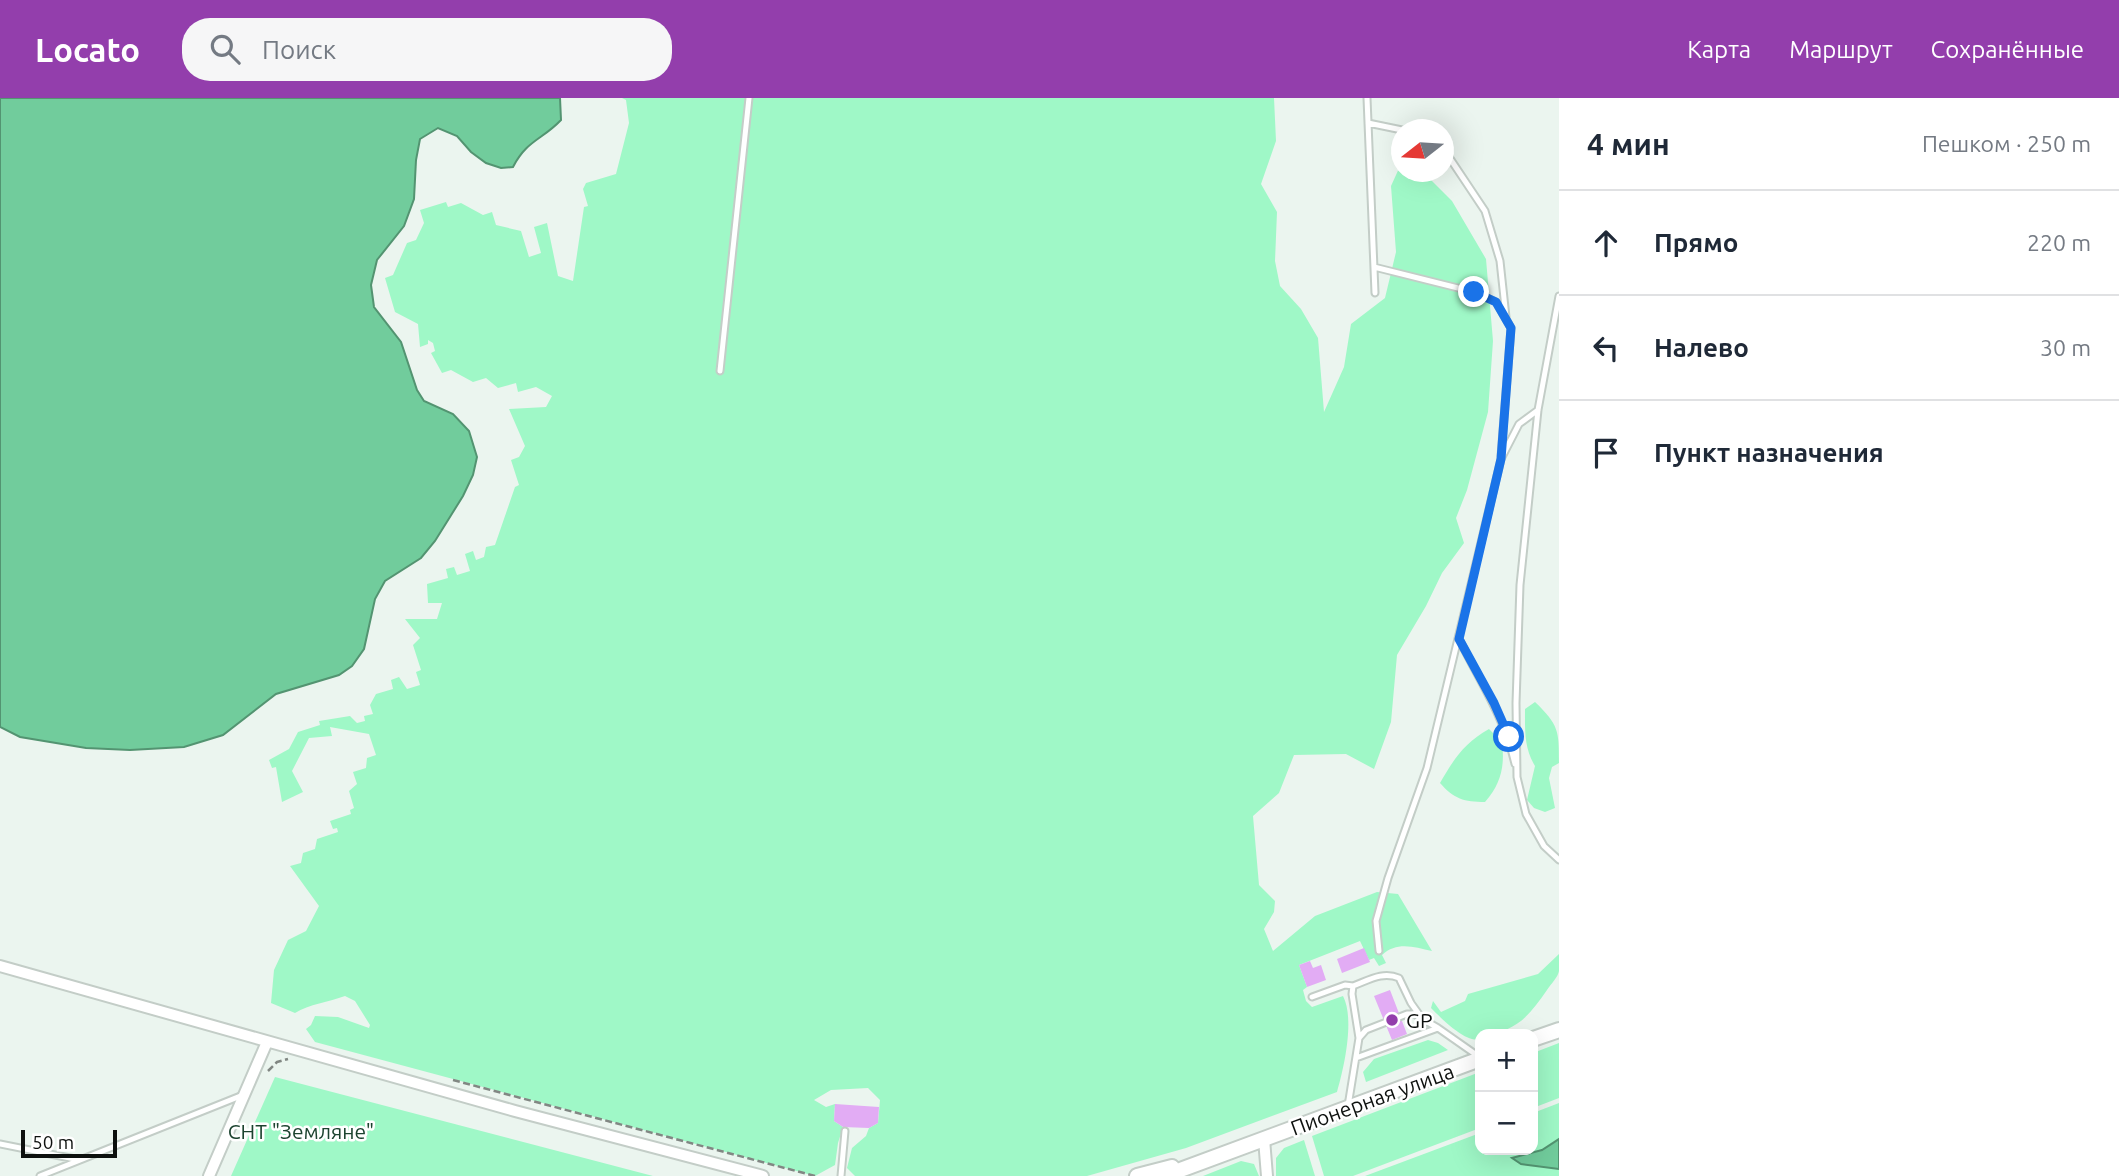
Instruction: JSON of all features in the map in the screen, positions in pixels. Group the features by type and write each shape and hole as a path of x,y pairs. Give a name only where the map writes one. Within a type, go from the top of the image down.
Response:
{"street":[{"path":"0,966 515,1111 763,1176"},
{"path":"1554,1031 1559,1020"},
{"path":"209,1176 267,1042"},
{"name":"Пионерная улица","path":"1208,1159 1475,1060"},
{"path":"1264,1139 1266,1176"},
{"path":"1137,1176 1208,1159"},
{"path":"1164,1176 1208,1159"}],"lane":[{"path":"720,372 749,98"},
{"path":"1367,98 1375,293"},
{"path":"1368,123 1391,128"},
{"path":"1454,163 1485,211 1500,261 1506,320"},
{"path":"1374,267 1474,292 1496,302 1511,328 1501,459 1427,768 1388,878 1376,921 1380,951"},
{"path":"1517,777 1516,703 1520,584 1538,410 1559,296"},
{"path":"1501,459 1519,424 1538,410"},
{"path":"1459,639 1504,726 1526,814 1544,846 1559,860"},
{"path":"1312,997 1345,985 1353,986 1390,974 1399,978 1421,1017 1475,1054"},
{"path":"1347,1108 1359,1038 1353,986"},
{"path":"1359,1038 1366,1030 1406,1014 1421,1017"},
{"path":"1356,1059 1438,1028"},
{"path":"40,1176 243,1095"},
{"path":"841,1176 845,1131"},
{"path":"0,1144 83,1161"}],"path":[{"path":"266,1073 277,1062 288,1059 299,1062"},
{"path":"454,1080 816,1176"}],"green space":[{"path":"622,98 1274,98 1276,141 1261,184 1277,212 1275,261 1280,286 1301,309 1318,338 1324,412 1344,367 1351,324 1385,298 1396,252 1393,182 1433,182 1452,201 1486,259 1493,341 1488,412 1467,490 1456,518 1464,543 1442,573 1397,655 1391,722 1374,769 1346,754 1294,755 1279,793 1253,816 1259,885 1275,901 1274,912 1264,929 1273,951 1315,916 1377,892 1398,894 1432,951 1406,946 1394,948 1382,955 1386,963 1379,966 1374,958 1369,960 1360,941 1299,965 1307,987 1303,990 1306,1001 1312,1007 1343,996 1346,1006 1347,1044 1337,1092 1186,1148 1087,1176 855,1176 847,1168 852,1148 866,1136 869,1128 878,1123 880,1100 868,1088 831,1090 814,1100 826,1107 835,1104 834,1121 843,1127 835,1165 815,1176 315,1042 306,1029 315,1016 338,1017 369,1028 370,1025 355,1001 345,996 295,1013 271,1003 274,970 288,940 306,931 319,906 290,866 301,863 303,853 315,849 317,839 338,832 337,828 333,829 330,821 351,814 350,810 354,808 349,791 357,784 353,772 366,768 367,758 376,755 369,734 330,727 332,736 309,738 292,771 303,792 282,802 276,767 272,768 269,760 289,749 298,732 320,725 319,721 350,716 357,723 365,721 364,716 373,714 370,705 376,694 393,689 391,680 399,677 407,689 420,685 416,672 421,670 413,645 420,638 405,619 437,619 442,603 428,603 427,584 448,578 446,569 454,567 457,575 470,571 465,554 473,551 476,560 484,557 486,547 495,545 515,487 519,485 511,460 519,457 525,446 509,409 546,407 552,396 536,387 518,392 516,383 498,388 486,378 473,382 451,370 442,373 431,353 435,351 433,343 428,340 428,344 420,347 418,324 395,312 385,278 393,275 407,243 416,240 424,223 420,210 446,202 448,207 461,203 483,215 492,212 496,225 521,231 529,257 541,253 534,227 547,223 558,276 573,281 584,207 588,206 583,189 586,183 616,174 629,123 626,100"},
{"path":"1535,702 1553,723 1559,743 1559,763 1552,767 1549,778 1555,808 1545,812 1534,808 1527,800 1535,766 1527,746 1525,709"},
{"path":"1489,729 1502,742 1503,759 1498,781 1485,802 1460,799 1440,783 1460,752"},
{"path":"1559,954 1559,971 1556,978 1534,1008 1520,1022 1508,1029 1475,1029 1475,1039 1468,1038 1431,1008 1433,1001 1441,1012 1465,1001 1468,994 1538,974"},
{"path":"1428,1040 1448,1050 1366,1082 1363,1072 1374,1059"},
{"path":"1559,1043 1559,1098 1538,1106 1538,1092 1538,1051"},
{"path":"1475,1074 1475,1130 1353,1176 1324,1176 1312,1136"},
{"name":"СНТ \"Земляне\"","path":"275,1077 653,1176 231,1176"},
{"path":"1559,1103 1559,1139 1538,1151 1538,1111"},
{"path":"1475,1135 1475,1155 1524,1155 1513,1158 1521,1164 1559,1169 1559,1176 1365,1176"},
{"path":"1304,1140 1315,1176 1276,1176 1276,1158 1284,1148"},
{"path":"1241,1161 1254,1164 1259,1176 1203,1176"}],"shaded area":[{"path":"0,98 560,98 561,120 529,146 513,167 501,168 486,163 471,152 457,136 438,128 420,139 414,199 404,226 377,260 371,285 374,307 401,342 417,390 424,401 453,414 469,431 477,457 473,475 435,541 421,558 385,581 375,599 364,649 352,666 339,675 276,694 223,735 184,747 130,750 86,748 20,737 0,727"},
{"path":"1559,1139 1559,1169 1521,1164 1512,1158 1538,1155 1538,1151"}],"building":[{"path":"1364,948 1370,962 1342,973 1337,959"},
{"path":"1310,961 1313,968 1321,965 1326,980 1307,987 1299,965"},
{"path":"1390,990 1407,1034 1392,1040 1374,996"},
{"path":"835,1104 879,1107 878,1123 869,1128 843,1127 834,1121"}],"place":[{"name":"GP","path":"1392,1020"}],"route":[{"path":"1474,292 1496,302 1511,328 1501,459 1459,639 1509,737"}]}
